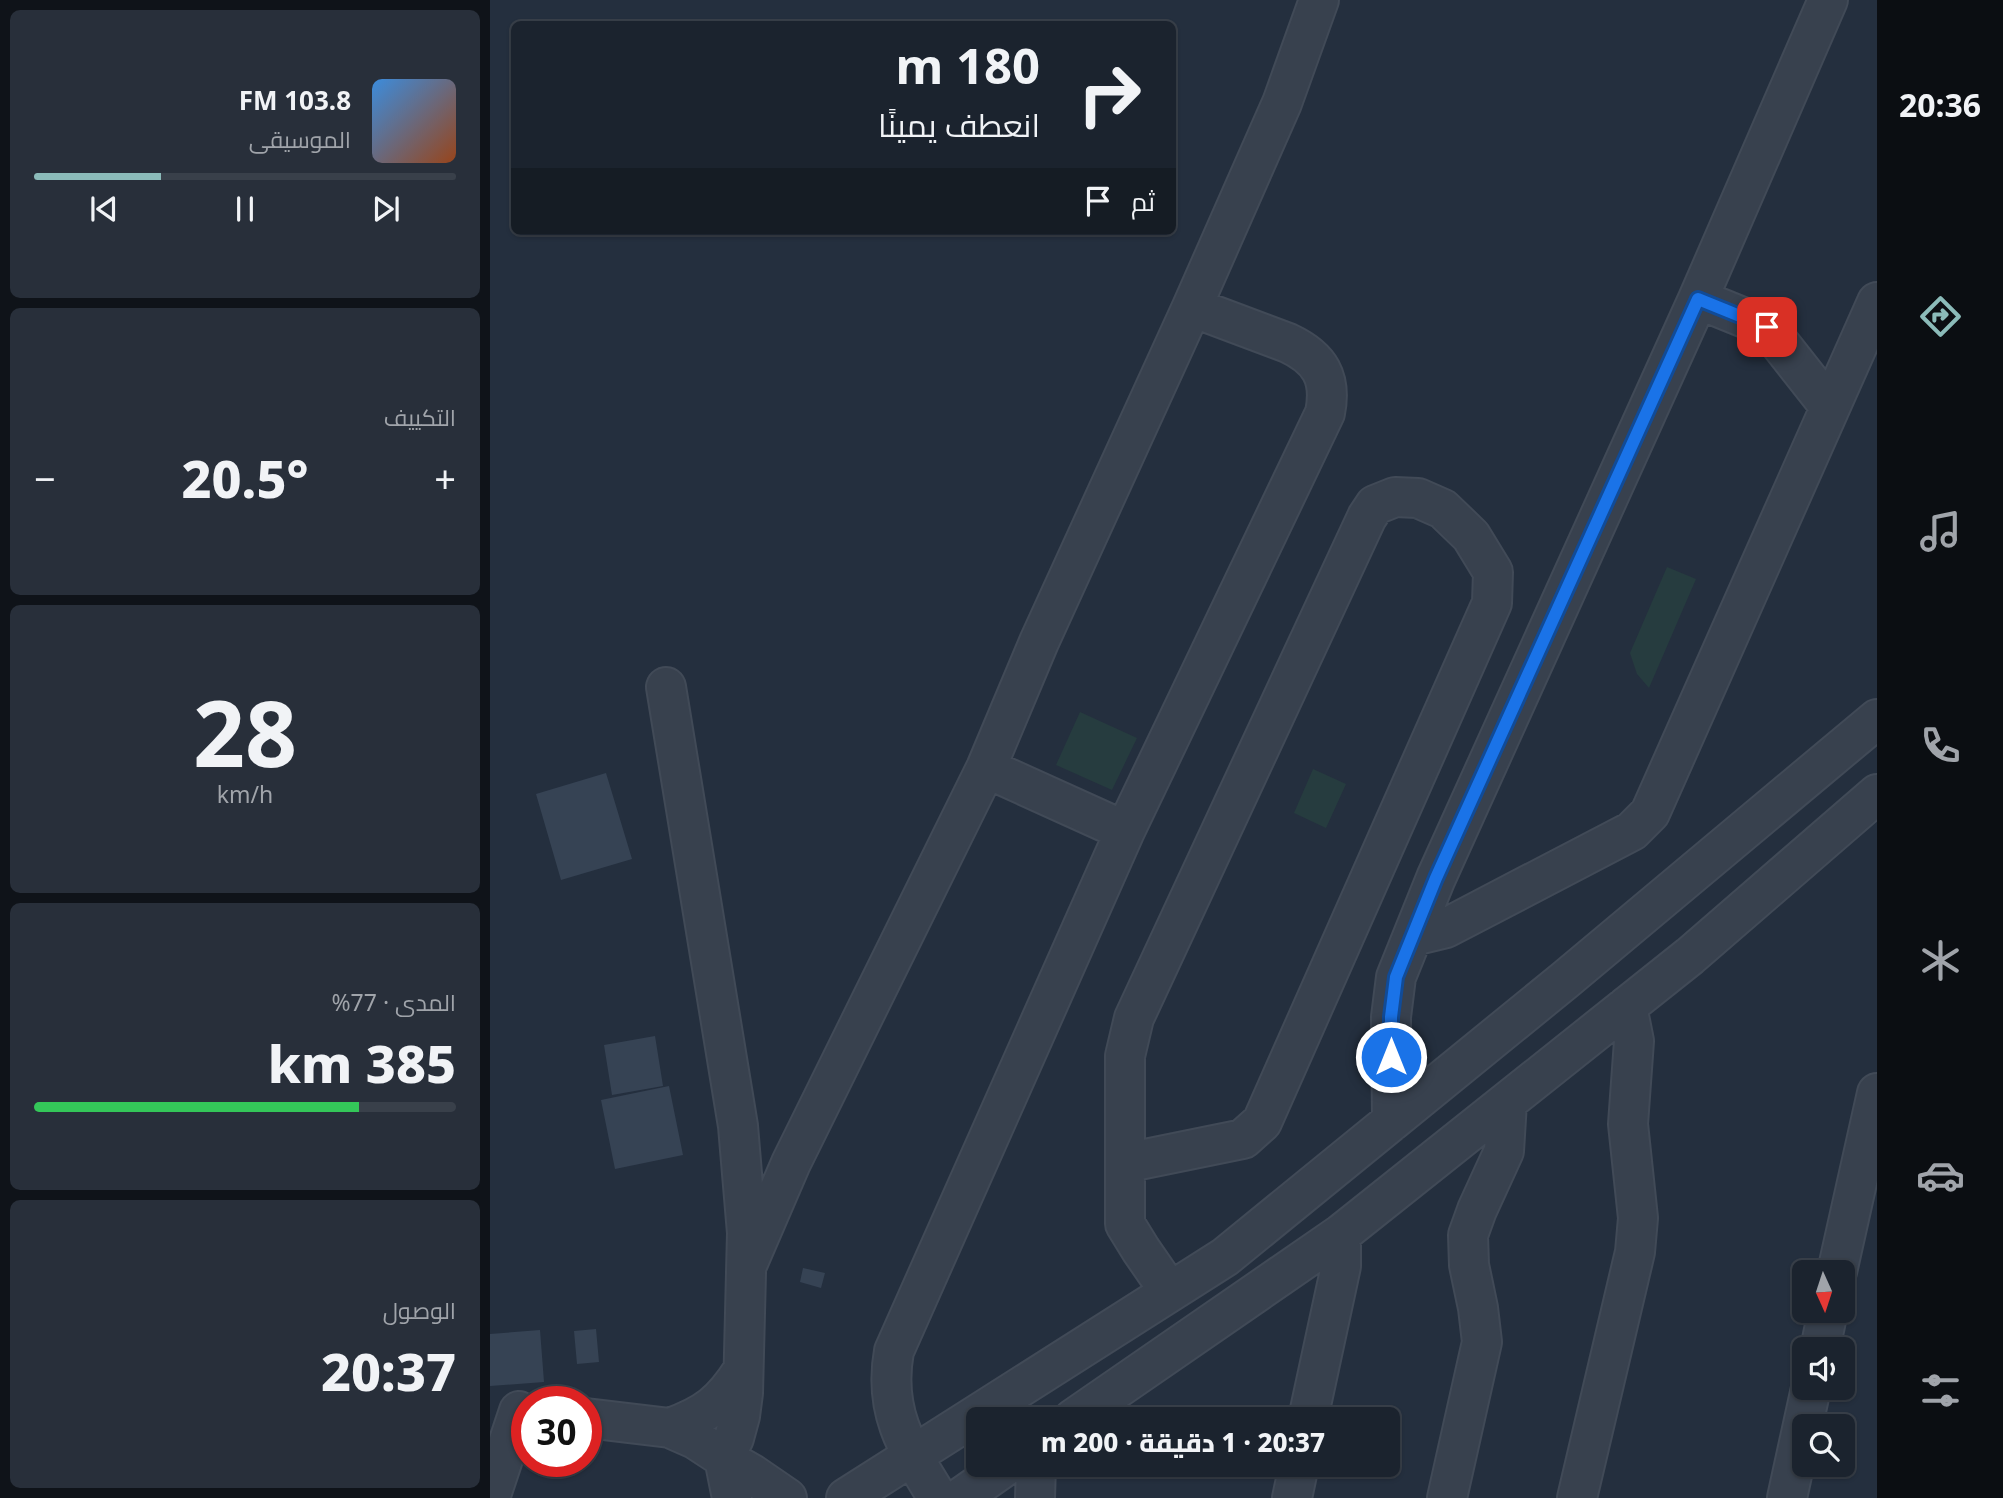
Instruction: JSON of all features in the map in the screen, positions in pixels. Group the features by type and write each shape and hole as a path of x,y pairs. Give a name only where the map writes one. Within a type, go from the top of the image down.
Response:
{"street":[{"path":"747,1265 791,1163 986,768 1039,642 1282,103 1320,0"},
{"path":"1392,1121 1391,1017 1396,977 1436,878 1698,299 1828,0"},
{"path":"1698,299 1767,327 1830,407"},
{"path":"1413,936 1446,928 1632,831 1650,813 1877,302"},
{"path":"938,1498 912,1456 897,1420 891,1397 890,1374 894,1351 1125,831 1320,427 1328,399 1327,384 1321,370 1301,349 1192,307"},
{"path":"1125,1163 1243,1139 1262,1122 1492,603 1493,572 1471,536 1443,509 1418,498 1395,497 1375,505 1367,517 1134,1018 1125,1056 1125,1163 1125,1224 1170,1292"},
{"path":"666,687 738,1126 747,1233 743,1393 734,1438 724,1458 732,1498"},
{"path":"846,1498 1225,1257 1565,980 1877,719"},
{"path":"986,768 1125,831"},
{"path":"1090,1407 1341,1234 1690,956 1877,794"},
{"path":"1577,1498 1635,1252 1638,1218 1628,1124 1634,1041 1627,1006"},
{"path":"1840,1260 1877,1093"},
{"path":"1447,1498 1482,1342 1469,1265 1468,1235 1504,1151 1507,1102"},
{"path":"741,1166 766,1169 791,1163"},
{"path":"1311,1407 1341,1266 1341,1234"},
{"path":"670,1428 692,1420 713,1407 730,1390 743,1370"},
{"path":"1787,1498 1808,1400"},
{"path":"490,1498 511,1414"},
{"path":"602,1420 670,1428 695,1439 787,1498"},
{"path":"960,1498 990,1477"},
{"path":"1035,1498 1036,1477"},
{"path":"1292,1498 1296,1477"}],"green space":[{"path":"1667,567 1696,579 1649,688 1637,674 1630,653"},
{"path":"1080,712 1137,738 1112,790 1056,765"},
{"path":"1313,769 1346,784 1326,828 1294,813"}],"building":[{"path":"606,773 632,859 561,880 536,794"},
{"path":"655,1036 663,1086 612,1095 604,1045"},
{"path":"669,1086 683,1155 615,1169 601,1100"},
{"path":"803,1268 825,1273 821,1288 800,1282"},
{"path":"596,1329 599,1362 577,1364 574,1331"},
{"path":"540,1330 544,1382 490,1386 490,1334"}],"route":[{"path":"1391,1057 1391,1017 1396,977 1436,878 1698,299 1767,327"}]}
